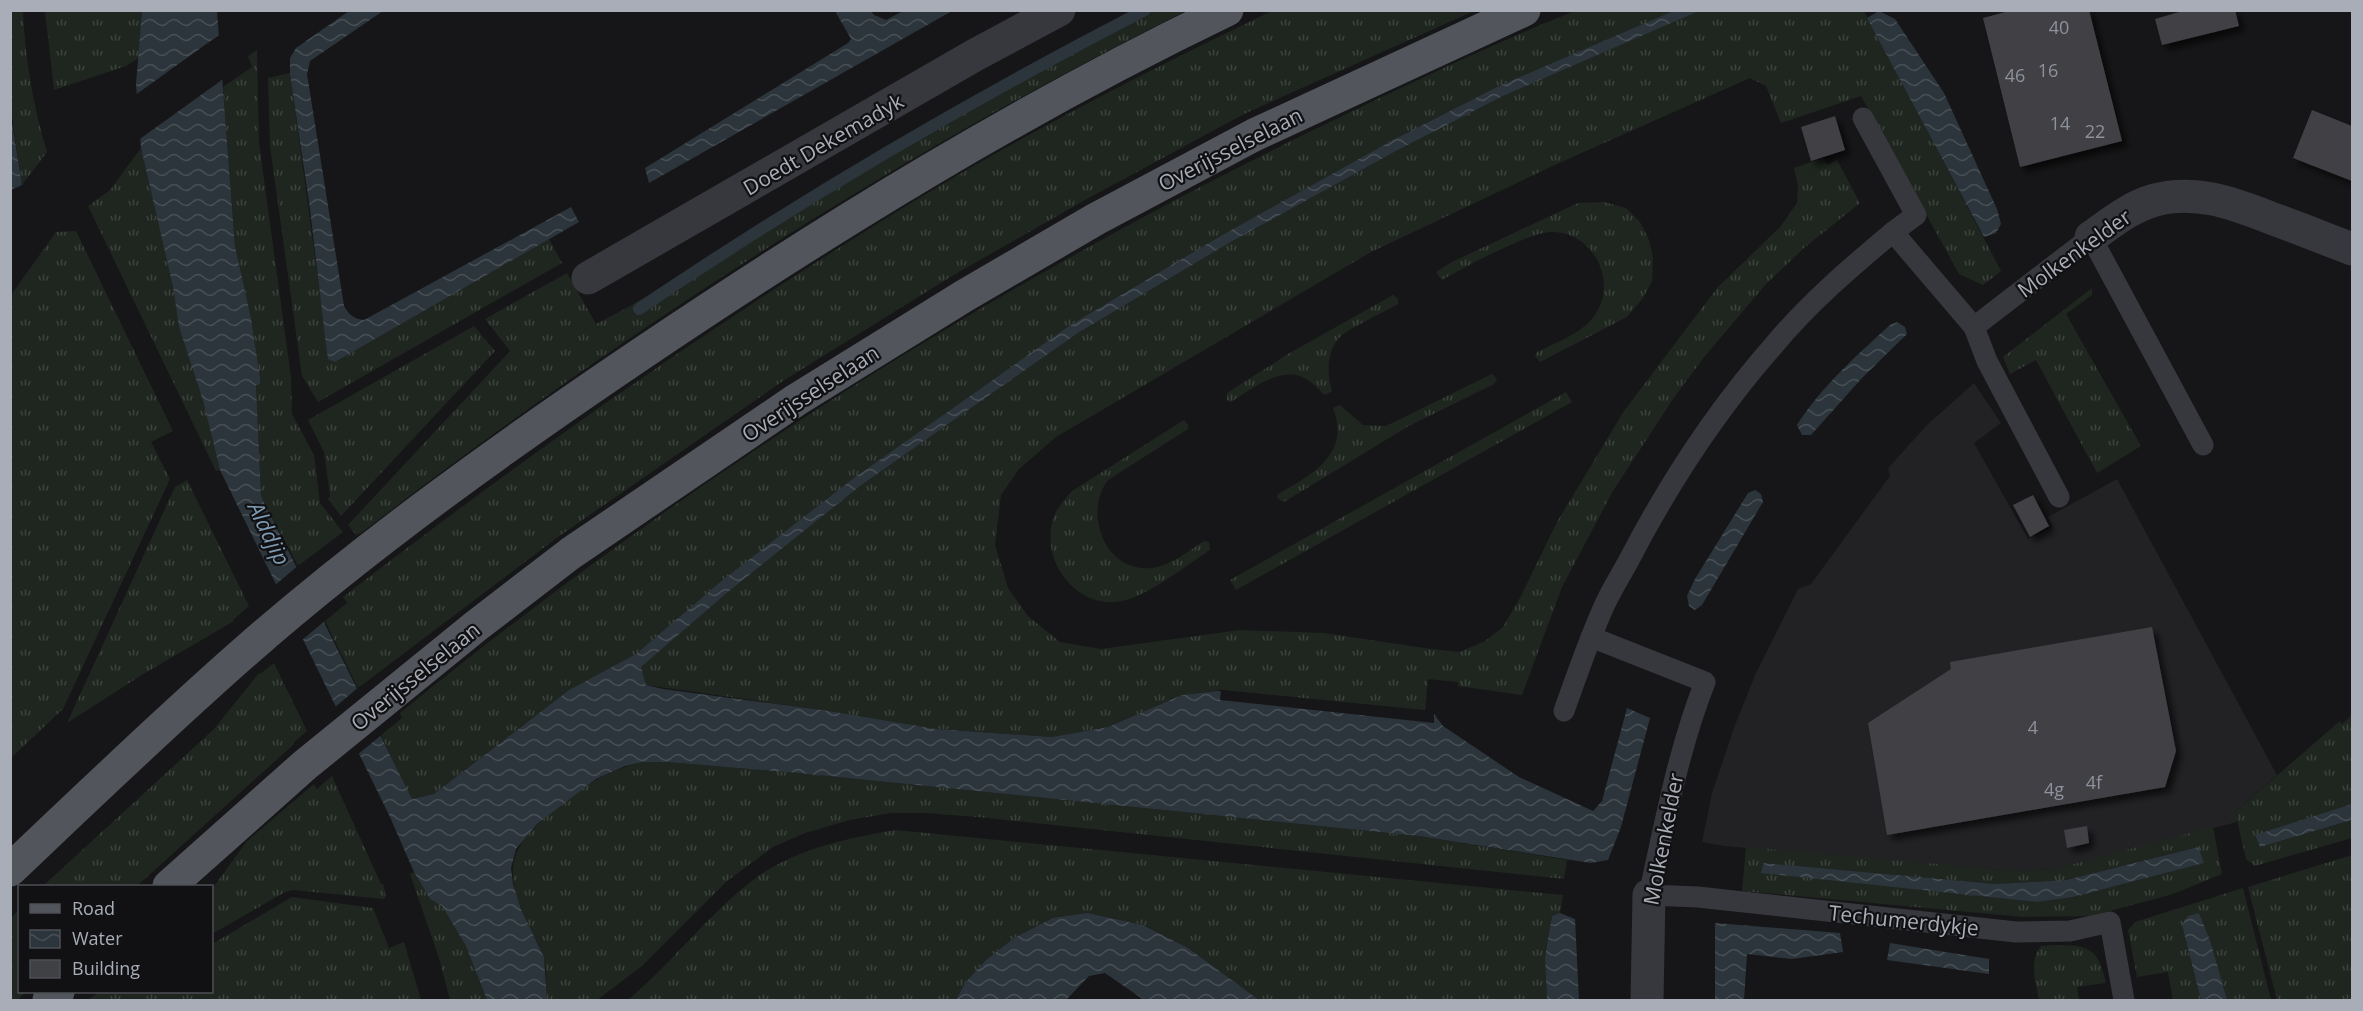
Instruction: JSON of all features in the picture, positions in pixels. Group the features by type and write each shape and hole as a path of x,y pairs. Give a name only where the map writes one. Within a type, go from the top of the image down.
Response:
{"main road":[{"path":"10,870 248,650 334,579 435,501 579,396 761,273 923,172 1149,49 1227,10"},
{"name":"Overijsselselaan","path":"170,885 305,765 391,694 571,553 796,400 964,296 1096,219 1254,135 1524,10"}],"street":[{"name":"Doedt Dekemadyk","path":"588,278 975,55 1059,10"},
{"name":"Molkenkelder","path":"2091,237 2121,215 2154,200 2191,195 2227,201 2352,249"},
{"name":"Molkenkelder","path":"1647,1000 1649,895"}],"lane":[{"path":"1564,711 1606,602 1644,530 1683,464 1722,409 1774,344 1843,275 1916,215 1863,118"},
{"path":"1893,232 1974,327 1987,361 2058,497"},
{"path":"2091,237 2203,446"},
{"name":"Molkenkelder","path":"1974,327 2091,237"},
{"name":"Molkenkelder","path":"1591,637 1705,682 1690,719 1675,773 1649,895"},
{"name":"Techumerdykje","path":"1649,895 1698,897 2016,932 2070,931 2110,922 2124,1000"}],"shaded area":[{"path":"1974,383 2001,423 1974,443 2028,539 2053,527 2048,517 2117,479 2277,775 2235,812 2237,822 2055,869 2015,871 1724,846 1702,842 1712,793 1735,725 1756,673 1798,589 1811,584 1890,476 1888,468 1928,424"}],"green space":[{"path":"10,11 23,11 30,82 47,152 22,185 11,110"},
{"path":"45,11 142,11 139,58 126,66 54,90"},
{"path":"1139,11 1186,11 1077,67 865,187 761,252 558,388 361,533 356,535 348,525 510,351 485,319 567,273 596,324 632,305 934,119"},
{"path":"1272,11 1474,11 1244,114 1085,200 952,276 783,381 558,537 358,688 325,621 347,603 343,597 413,543 626,389 846,243 1007,147 1094,100"},
{"path":"1575,11 1673,11 1499,86 1391,141 1224,234 1072,324 719,583 636,654 569,690 434,794 411,799 381,735 402,718 400,713 508,627 619,545 732,466 847,390 965,318 1085,249 1206,184 1330,122 1482,50"},
{"path":"1699,11 1864,11 2001,271 1983,285 1959,274 1861,96 1781,123 1766,86 1750,78 1557,164 1371,252 1056,437 1019,469 1001,495 995,545 1008,588 1028,616 1060,642 1101,649 1240,630 1324,633 1460,652 1485,641 1503,627 1521,596 1557,522 1624,411 1717,288 1780,227 1797,203 1798,185 1794,168 1823,158 1827,165 1837,160 1860,203 1804,248 1766,284 1705,356 1673,399 1613,491 1562,587 1522,695 1458,686 1458,682 1428,679 1425,711 1221,690 1182,695 1108,727 1052,737 936,729 646,685 641,667 728,592 860,486 1078,333 1229,243 1396,151 1503,96"},
{"path":"257,50 259,143 291,377 292,414 314,455 320,503 343,532 298,566 261,496 256,385 260,384 260,377 251,318 235,246 223,87 252,67 248,56"},
{"path":"290,73 329,359 335,362 549,239 562,263 318,402 302,376 270,146 268,78"},
{"path":"141,148 173,287 179,327 203,401 220,470 216,471 88,206 110,190"},
{"path":"1604,202 1626,208 1640,222 1649,240 1653,258 1652,281 1643,298 1627,317 1540,362 1535,356 1537,352 1580,330 1592,319 1600,306 1604,291 1599,263 1580,241 1567,234 1542,233 1497,251 1442,280 1437,274 1437,271 1452,262 1578,203"},
{"path":"76,231 173,431 151,442 170,479 63,709 11,758 11,295 56,232"},
{"path":"2092,288 2092,295 2066,314 2141,446 2097,473 2036,360 2010,374 2003,357"},
{"path":"1393,295 1398,299 1398,304 1351,329 1335,343 1329,363 1332,391 1325,395 1305,378 1284,375 1265,381 1231,402 1227,400 1227,393 1288,354"},
{"path":"474,326 495,351 341,516 328,499 330,496 324,452 308,420"},
{"path":"1492,374 1497,379 1494,384 1407,427 1284,502 1278,499 1277,495 1315,471 1332,451 1337,438 1337,424 1333,408 1340,405 1363,425 1386,426"},
{"path":"1566,392 1572,402 1236,590 1230,580"},
{"path":"1184,420 1188,429 1108,480 1101,492 1098,520 1107,546 1116,557 1127,564 1141,568 1166,564 1204,541 1209,542 1210,550 1155,587 1132,598 1106,602 1078,591 1058,568 1053,553 1050,538 1053,518 1058,509 1072,491"},
{"path":"187,480 249,606 234,621 145,673 67,723 175,487"},
{"path":"274,663 307,731 294,744 138,885 44,885 214,729 260,674"},
{"path":"2352,715 2352,804 2255,836 2260,847 2352,820 2352,838 2255,866 2246,859 2235,812 2340,721 2342,724"},
{"path":"643,762 798,773 1419,836 1567,860 1564,879 978,817 891,813 850,820 805,833 773,847 727,881 642,966 597,1000 547,1000 543,955 524,916 516,892 513,876 518,850 534,828 579,791 609,773"},
{"path":"332,776 381,884 383,884 386,896 384,899 293,890 285,892 213,933 213,888 247,841 314,784 317,789"},
{"path":"2213,827 2222,874 2173,894 2091,916 2023,917 1742,891 1746,847 2015,871 2055,869","holes":["2197,847 2203,863 2073,897 2037,902 1761,872 1763,863 1996,884 2066,880"]},
{"path":"895,830 1563,895 1560,913 1552,916 1545,956 1547,1000 1259,1000 1188,948 1144,925 1088,913 1014,938 986,960 965,983 956,1000 628,1000 661,970 723,906 772,867 823,846"},
{"path":"2352,855 2352,1000 2277,1000 2248,887"},
{"path":"414,872 430,899 442,906 466,946 487,1000 450,1000 439,958 410,874"},
{"path":"2243,888 2271,1000 2227,1000 2211,943 2199,913 2182,925 2201,1000 2173,1000 2168,972 2137,977 2128,930 2135,922"},
{"path":"292,897 373,908 389,948 404,942 421,1000 87,1000 98,993 213,993 213,943"},
{"path":"18,910 18,993 25,993 17,1000 11,1000 11,918"},
{"path":"2041,946 2076,946 2090,951 2099,962 2106,983 2077,987 2079,1000 2039,1000 2034,972 2037,952"}],"water":[{"name":"Alddjip","path":"142,11 217,11 235,246 251,318 260,377 260,384 256,385 261,496 412,799 434,794 569,690 636,654 719,583 854,478 1072,324 1224,234 1391,141 1499,86 1673,11 1699,11 1503,96 1396,151 1229,243 1078,333 860,486 728,592 641,667 646,685 663,689 829,711 936,729 1052,737 1108,727 1182,695 1217,691 1434,714 1443,726 1519,777 1593,811 1602,801 1627,708 1650,718 1621,827 1608,860 1591,863 1419,836 798,773 643,762 625,766 596,779 537,824 516,849 511,868 513,884 521,909 544,957 547,1000 487,1000 466,946 442,906 430,899 414,872 390,817 220,470 203,401 179,327 173,287 141,148 136,84"},
{"path":"349,11 383,11 310,61 307,74 344,306 350,314 357,319 364,320 571,207 579,222 335,362 328,359 310,209 290,74 290,58 296,48"},
{"path":"835,11 871,11 874,15 886,20 903,11 952,11 649,183 645,168 848,43 851,39"},
{"path":"1879,11 1895,19 1944,93 1997,209 2001,224 1996,233 1984,237 1867,18"},
{"path":"10,110 22,185 11,190 10,190"},
{"path":"1897,322 1905,327 1907,334 1862,378 1811,435 1802,435 1797,425 1817,397 1865,348 1890,325"},
{"path":"1755,490 1761,494 1763,502 1702,605 1695,610 1689,606 1687,596 1695,579 1748,493"},
{"path":"2352,804 2352,820 2260,847 2255,835"},
{"path":"2198,847 2204,863 2073,897 2037,902 1761,873 1763,863 1996,884 2066,880"},
{"path":"1088,913 1143,925 1188,948 1259,1000 1144,1000 1105,973 1089,976 1066,1000 956,1000 965,983 986,960 1014,938 1053,918"},
{"path":"1560,913 1575,919 1579,1000 1547,1000 1545,957 1552,916"},
{"path":"2199,913 2211,943 2227,1000 2201,1000 2182,925 2188,916"},
{"path":"1715,923 1840,933 1843,952 1792,959 1747,954 1744,1000 1715,1000"},
{"path":"1890,943 1989,959 1989,974 1887,960"}],"pier":[{"path":"223,32 226,77 137,141 134,96"},
{"path":"300,564 327,619 301,641 274,586"},
{"path":"360,686 384,733 357,755 334,708"},
{"path":"1221,690 1434,711 1434,723 1220,700"}],"building":[{"path":"2013,10 2089,10 2122,141 2020,167 1983,18"},
{"path":"2186,10 2235,10 2239,26 2162,45 2155,19"},
{"path":"2312,110 2352,126 2352,181 2293,158"},
{"path":"1835,116 1845,150 1811,161 1801,127"},
{"path":"2033,495 2049,526 2030,537 2013,505"},
{"path":"2152,627 2176,751 2165,787 1887,835 1868,723 1951,669 1950,662"},
{"path":"2087,826 2089,843 2067,848 2064,830"}],"waterway":[{"path":"639,309 700,268 888,152 1015,79 1145,10"}]}
